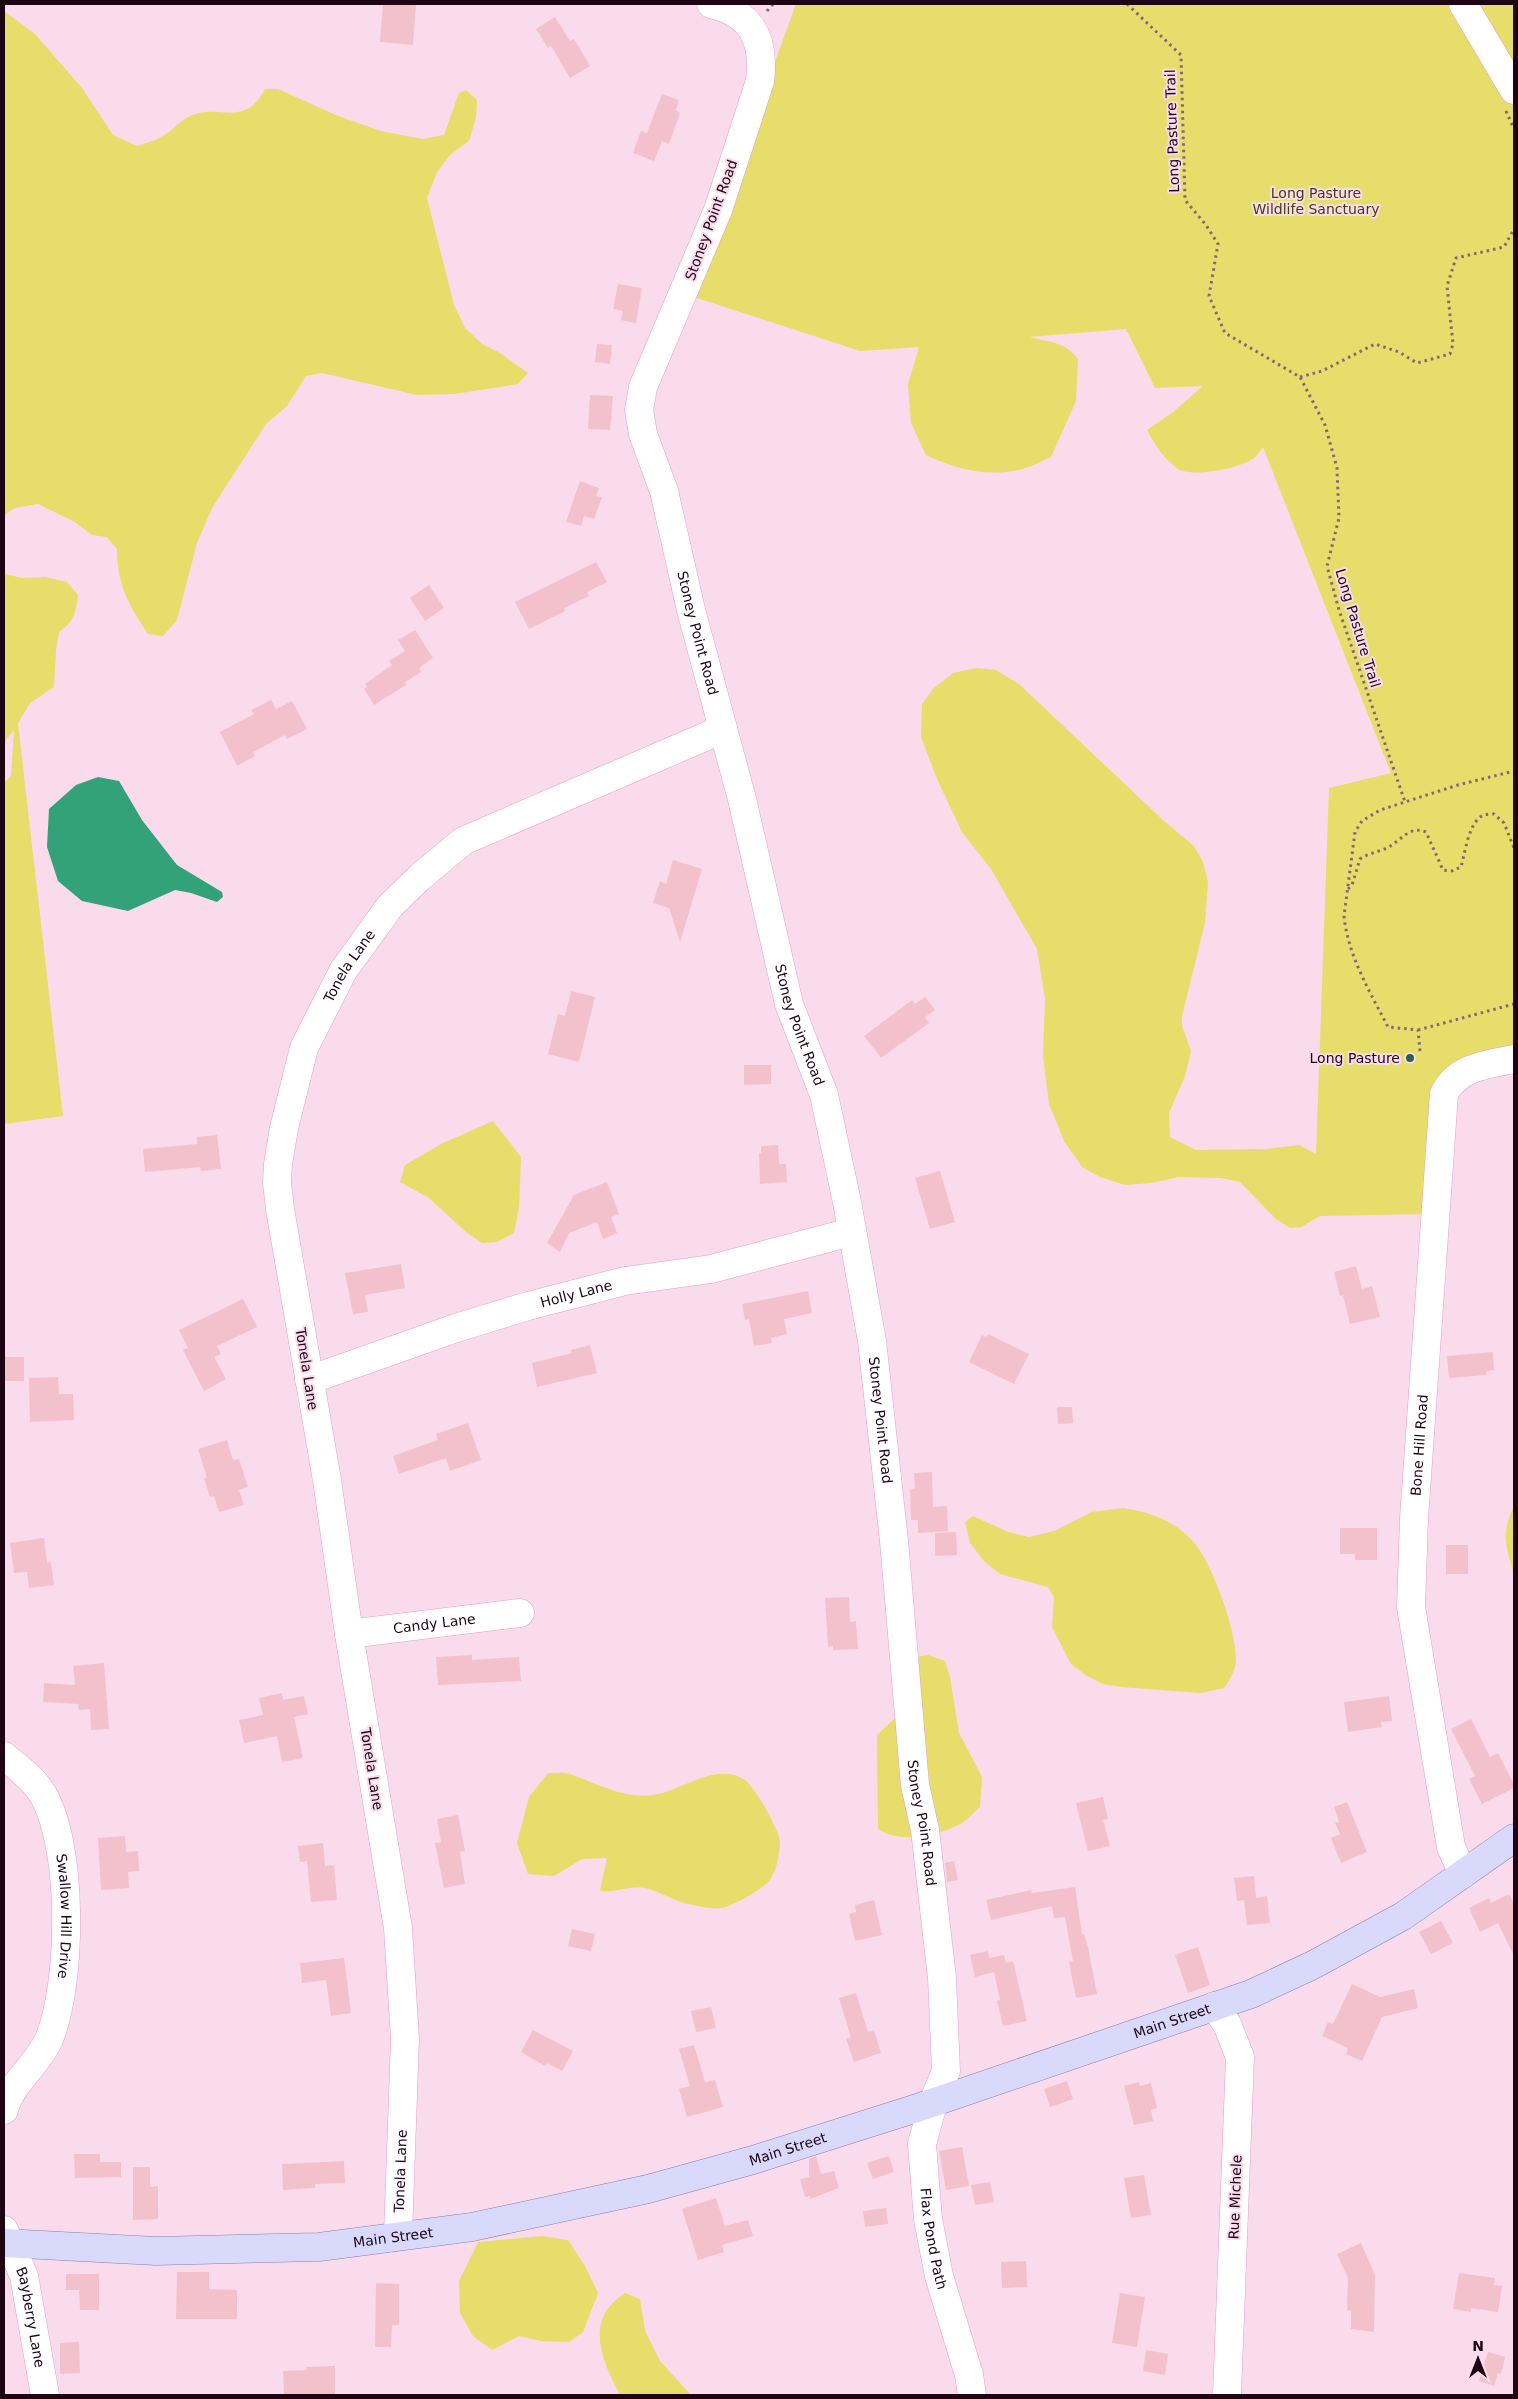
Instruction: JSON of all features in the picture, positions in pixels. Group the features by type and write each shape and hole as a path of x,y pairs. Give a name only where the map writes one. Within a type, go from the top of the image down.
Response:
{"main road":[{"name":"Main Street","path":"6,2239 156,2251 319,2247 481,2225 648,2189 754,2160 1251,1994 1313,1965 1403,1916 1514,1838"}],"street":[{"name":"Stoney Point Road","path":"711,4 726,7 744,18 753,29 762,64 760,81 718,210 642,387 639,410 643,434 664,491 789,1004 824,1095 872,1341 894,1541 913,1768 926,1838 942,1978 946,2071 934,2100"},
{"path":"1463,4 1514,90"},
{"name":"Tonela Lane","path":"398,2235 404,2088 403,1987 389,1872 349,1634 333,1517 280,1209 277,1182 284,1128 304,1048 343,970 390,906 419,878 463,842 723,728"},
{"name":"Bone Hill Road","path":"1463,1874 1451,1847 1412,1607 1414,1519 1444,1094 1453,1081 1471,1068 1514,1059"},
{"name":"Holly Lane","path":"309,1380 456,1328 528,1306 625,1281 711,1269 851,1232"},
{"name":"Candy Lane","path":"349,1634 520,1613"},
{"name":"Swallow Hill Drive","path":"4,1756 26,1774 42,1791 57,1829 65,1890 65,1964 58,2012 49,2039 39,2057 14,2089 4,2110"},
{"name":"Rue Michele","path":"1214,2006 1231,2032 1240,2057 1228,2395"},
{"name":"Flax Pond Path","path":"934,2100 922,2144 928,2219 939,2276 970,2385"},
{"name":"Bayberry Lane","path":"6,2239 24,2276 45,2395"}],"path":[{"name":"Long Pasture Trail","path":"1127,4 1181,56 1185,200 1206,225 1218,244 1209,296 1225,333 1300,377 1325,426 1337,468 1339,518 1327,566 1344,627 1405,802"},
{"path":"1300,377 1322,371 1375,344 1399,352 1418,363 1450,354 1453,344 1447,286 1456,258 1504,247 1514,228"},
{"path":"1514,771 1380,810 1362,821 1355,832 1344,916 1345,929 1359,972 1388,1027 1418,1030 1514,1004"},
{"path":"1347,889 1352,885 1360,858 1371,852 1387,848 1410,831 1418,829 1426,832 1443,870 1452,871 1461,867 1471,832 1478,818 1484,815 1494,814 1504,823 1514,848"},
{"path":"1418,1030 1420,1051"}],"green space":[{"name":"Long Pasture Wildlife Sanctuary","path":"796,4 1514,4 1514,1046 1473,1054 1455,1062 1440,1077 1427,1214 1320,1216 1301,1227 1290,1228 1276,1219 1240,1182 1221,1178 1178,1177 1152,1183 1125,1185 1100,1177 1082,1167 1064,1141 1049,1104 1043,1056 1045,999 1037,949 991,869 962,832 937,779 921,737 922,704 934,688 953,673 977,668 996,670 1019,684 1165,822 1194,846 1203,862 1208,882 1205,923 1182,1016 1182,1026 1191,1051 1185,1076 1169,1113 1170,1137 1196,1150 1265,1149 1299,1145 1316,1154 1329,788 1391,773 1263,447 1254,458 1237,466 1216,471 1185,472 1168,461 1147,430 1173,412 1203,386 1155,388 1126,329 1029,337 1062,345 1078,359 1076,401 1051,457 1022,469 997,473 960,468 926,455 911,423 908,384 919,347 860,351 694,297 718,219"},
{"path":"4,11 35,34 82,88 113,135 137,146 159,138 190,116 211,112 239,112 248,109 257,101 265,89 278,89 338,116 381,131 422,139 444,135 459,93 466,90 477,100 476,117 469,141 450,155 437,172 427,198 454,305 465,328 482,344 500,353 528,373 518,384 455,394 417,395 322,373 306,376 287,406 266,424 212,508 197,543 177,620 163,636 148,634 135,614 122,584 117,549 107,537 92,535 75,522 38,504 15,508 4,515"},
{"path":"4,574 23,578 45,577 67,582 78,595 71,620 59,632 54,687 30,703 18,723 63,1116 4,1124 4,783 11,776 14,730 6,740 4,749"},
{"path":"493,1121 521,1157 519,1208 514,1233 497,1242 482,1243 466,1232 429,1198 400,1182 405,1165 441,1144"},
{"path":"1514,1506 1514,1573 1508,1555 1506,1532"},
{"path":"1123,1508 1160,1518 1184,1532 1199,1549 1207,1562 1221,1596 1235,1648 1235,1667 1224,1688 1201,1693 1121,1687 1103,1684 1087,1676 1071,1664 1052,1627 1054,1597 1048,1587 1000,1574 984,1561 970,1543 965,1522 973,1516 1008,1532 1029,1537 1054,1531 1092,1512"},
{"path":"928,1655 945,1661 950,1677 959,1733 982,1777 980,1807 962,1823 942,1832 908,1837 887,1834 878,1829 877,1735 895,1718 897,1697 917,1657"},
{"path":"548,1773 568,1773 613,1790 646,1796 668,1791 713,1775 735,1775 749,1784 776,1829 780,1843 774,1873 768,1882 753,1893 722,1908 684,1903 655,1891 639,1887 600,1891 607,1858 582,1859 554,1876 528,1874 517,1843 529,1797"},
{"path":"542,2236 568,2240 585,2266 598,2293 583,2332 569,2342 541,2341 519,2336 492,2350 473,2336 460,2313 459,2281 478,2242"},
{"path":"625,2293 640,2299 645,2331 660,2361 691,2395 620,2395 607,2368 600,2341 600,2328 604,2315 612,2304"}],"shaded area":[{"path":"98,777 119,781 142,820 177,865 222,892 223,897 217,902 191,893 175,890 128,911 82,901 58,881 47,847 49,809 76,785"}],"building":[{"path":"383,4 416,4 413,45 380,42"},
{"path":"555,17 570,41 574,39 590,66 570,78 551,46 548,48 536,29"},
{"path":"662,94 679,100 676,110 680,113 669,144 662,141 654,161 633,153 641,131 647,133"},
{"path":"618,284 642,288 636,323 621,320 623,311 613,309"},
{"path":"597,344 612,345 610,364 595,362"},
{"path":"590,395 613,396 610,430 588,429"},
{"path":"580,481 599,488 596,496 602,497 594,519 584,516 581,526 566,522"},
{"path":"596,562 607,582 587,592 589,596 564,608 565,611 529,629 515,602"},
{"path":"429,585 444,608 425,621 410,598"},
{"path":"415,630 433,658 419,668 421,672 405,682 406,685 374,705 364,689 367,687 365,684 392,665 389,661 405,651 398,640"},
{"path":"271,700 276,709 292,701 307,729 287,739 285,735 253,752 255,756 237,766 220,732 254,714 251,710"},
{"path":"673,860 702,869 680,942 669,908 653,903 660,881 666,884"},
{"path":"571,991 595,997 579,1062 548,1054 558,1014 565,1016"},
{"path":"925,997 935,1010 925,1017 929,1023 881,1058 864,1036 912,1000 915,1004"},
{"path":"744,1065 771,1065 771,1084 744,1085"},
{"path":"217,1135 221,1169 201,1171 200,1167 145,1172 143,1149 197,1144 197,1137"},
{"path":"778,1145 779,1164 786,1164 787,1182 760,1184 759,1153 761,1153 761,1146"},
{"path":"940,1171 955,1222 930,1229 915,1178"},
{"path":"607,1182 619,1214 611,1217 617,1233 603,1239 597,1222 569,1233 560,1252 547,1243 574,1195"},
{"path":"401,1264 405,1288 365,1295 368,1312 353,1314 345,1273"},
{"path":"1356,1266 1362,1289 1372,1286 1380,1317 1350,1324 1343,1295 1340,1296 1334,1272"},
{"path":"808,1291 812,1313 784,1319 787,1334 771,1338 772,1343 754,1346 749,1319 745,1320 742,1304"},
{"path":"243,1299 257,1327 217,1346 221,1354 214,1357 226,1379 204,1391 183,1350 188,1348 179,1330"},
{"path":"988,1334 1029,1354 1014,1384 969,1362 982,1335 986,1337"},
{"path":"590,1345 597,1373 537,1387 532,1363 572,1353 571,1350"},
{"path":"1493,1352 1494,1370 1486,1371 1486,1375 1449,1378 1447,1356"},
{"path":"4,1357 24,1357 24,1381 4,1381"},
{"path":"58,1377 59,1394 73,1394 74,1420 30,1422 29,1378"},
{"path":"1057,1407 1072,1407 1073,1423 1058,1424"},
{"path":"468,1423 481,1460 450,1471 446,1458 399,1474 393,1456 438,1440 436,1434"},
{"path":"227,1440 233,1460 239,1459 248,1487 239,1490 244,1505 219,1512 214,1496 210,1497 204,1478 207,1478 198,1449"},
{"path":"932,1472 933,1507 947,1506 948,1531 918,1533 918,1520 911,1520 910,1490 915,1489 914,1473"},
{"path":"1340,1528 1377,1528 1377,1560 1355,1560 1355,1554 1340,1554"},
{"path":"956,1532 957,1555 935,1556 935,1533"},
{"path":"44,1538 47,1563 51,1562 54,1585 29,1588 27,1572 14,1573 10,1543"},
{"path":"1446,1545 1468,1545 1468,1574 1446,1574"},
{"path":"849,1597 850,1622 856,1621 858,1649 833,1650 833,1646 828,1647 825,1598"},
{"path":"472,1655 472,1660 519,1657 521,1681 438,1685 436,1657"},
{"path":"104,1663 109,1729 91,1730 90,1709 79,1710 78,1704 43,1702 44,1683 75,1685 73,1666"},
{"path":"282,1693 283,1700 304,1696 308,1714 294,1717 303,1758 282,1762 277,1736 244,1743 239,1720 263,1715 259,1698"},
{"path":"1389,1696 1392,1721 1381,1722 1382,1727 1348,1732 1344,1702"},
{"path":"1471,1719 1490,1757 1498,1753 1514,1785 1514,1788 1482,1804 1469,1779 1475,1776 1451,1729"},
{"path":"1103,1797 1108,1819 1103,1820 1110,1846 1088,1851 1076,1803"},
{"path":"1347,1802 1367,1852 1341,1863 1331,1838 1340,1834 1335,1823 1339,1822 1334,1807"},
{"path":"458,1815 465,1851 460,1852 465,1884 444,1888 435,1843 441,1842 437,1819"},
{"path":"125,1836 126,1852 138,1851 139,1871 128,1872 129,1888 101,1890 98,1838"},
{"path":"323,1843 325,1866 334,1865 337,1900 311,1902 307,1861 300,1862 298,1846"},
{"path":"954,1861 958,1880 947,1882 945,1863"},
{"path":"1254,1876 1256,1898 1267,1896 1270,1923 1247,1925 1244,1900 1237,1901 1234,1878"},
{"path":"1075,1887 1082,1935 1084,1934 1088,1947 1097,1994 1076,1998 1069,1962 1073,1961 1065,1917 1054,1918 1052,1906 991,1920 986,1900 1031,1890 1032,1893"},
{"path":"1509,1894 1514,1904 1514,1956 1498,1923 1480,1932 1469,1908 1489,1898 1491,1903"},
{"path":"874,1900 882,1935 855,1941 849,1914 856,1912 855,1905"},
{"path":"1441,1921 1453,1943 1431,1954 1419,1932"},
{"path":"572,1929 595,1934 591,1951 568,1946"},
{"path":"1198,1947 1210,1985 1188,1993 1175,1955"},
{"path":"988,1951 989,1958 1004,1955 1006,1963 1013,1961 1027,2021 1003,2026 997,2001 1000,2000 994,1972 975,1977 970,1955"},
{"path":"344,1958 351,2013 331,2016 326,1980 302,1983 300,1963"},
{"path":"1352,1984 1380,1997 1414,1989 1418,2008 1382,2017 1362,2061 1346,2054 1348,2048 1322,2036 1328,2022 1333,2024"},
{"path":"856,1993 868,2032 874,2030 881,2053 854,2062 846,2039 851,2037 839,1998"},
{"path":"711,2007 716,2028 696,2032 691,2011"},
{"path":"533,2030 573,2051 562,2071 547,2063 545,2066 521,2052"},
{"path":"694,2045 705,2082 715,2080 723,2107 687,2117 679,2089 690,2086 679,2049"},
{"path":"1067,2081 1073,2099 1050,2107 1044,2089"},
{"path":"1139,2082 1140,2086 1151,2083 1157,2108 1151,2110 1153,2121 1134,2125 1124,2086"},
{"path":"962,2147 969,2186 946,2190 939,2151"},
{"path":"74,2154 100,2154 100,2162 121,2162 121,2177 75,2178"},
{"path":"816,2156 821,2174 834,2171 839,2188 810,2199 810,2196 805,2197 800,2179 809,2177 809,2159"},
{"path":"889,2156 894,2172 873,2179 867,2163"},
{"path":"344,2161 345,2183 315,2184 315,2188 283,2190 282,2164"},
{"path":"133,2167 150,2167 150,2187 158,2186 158,2219 133,2220"},
{"path":"1144,2175 1151,2215 1131,2218 1124,2178"},
{"path":"990,2182 994,2202 975,2205 971,2185"},
{"path":"716,2198 725,2226 748,2220 753,2236 722,2245 724,2252 698,2260 682,2209"},
{"path":"886,2208 888,2224 865,2227 863,2211"},
{"path":"1361,2243 1375,2275 1374,2332 1351,2329 1351,2311 1347,2310 1348,2278 1337,2254"},
{"path":"1026,2261 1027,2287 1002,2288 1001,2262"},
{"path":"177,2272 209,2272 209,2289 237,2290 237,2319 176,2319"},
{"path":"1459,2273 1495,2278 1494,2285 1502,2286 1498,2312 1471,2308 1471,2312 1453,2309"},
{"path":"66,2274 99,2274 99,2310 80,2310 79,2290 66,2290"},
{"path":"376,2283 399,2284 399,2325 392,2325 391,2347 375,2347"},
{"path":"1120,2293 1145,2297 1137,2347 1112,2343"},
{"path":"79,2342 80,2373 60,2374 60,2343"},
{"path":"1146,2350 1168,2354 1165,2375 1143,2371"},
{"path":"1488,2352 1505,2357 1501,2374 1498,2373 1494,2386 1479,2381"},
{"path":"335,2366 335,2395 284,2395 283,2371 307,2370 306,2367"}],"place":[{"name":"Long Pasture","path":"1410,1058"}]}
